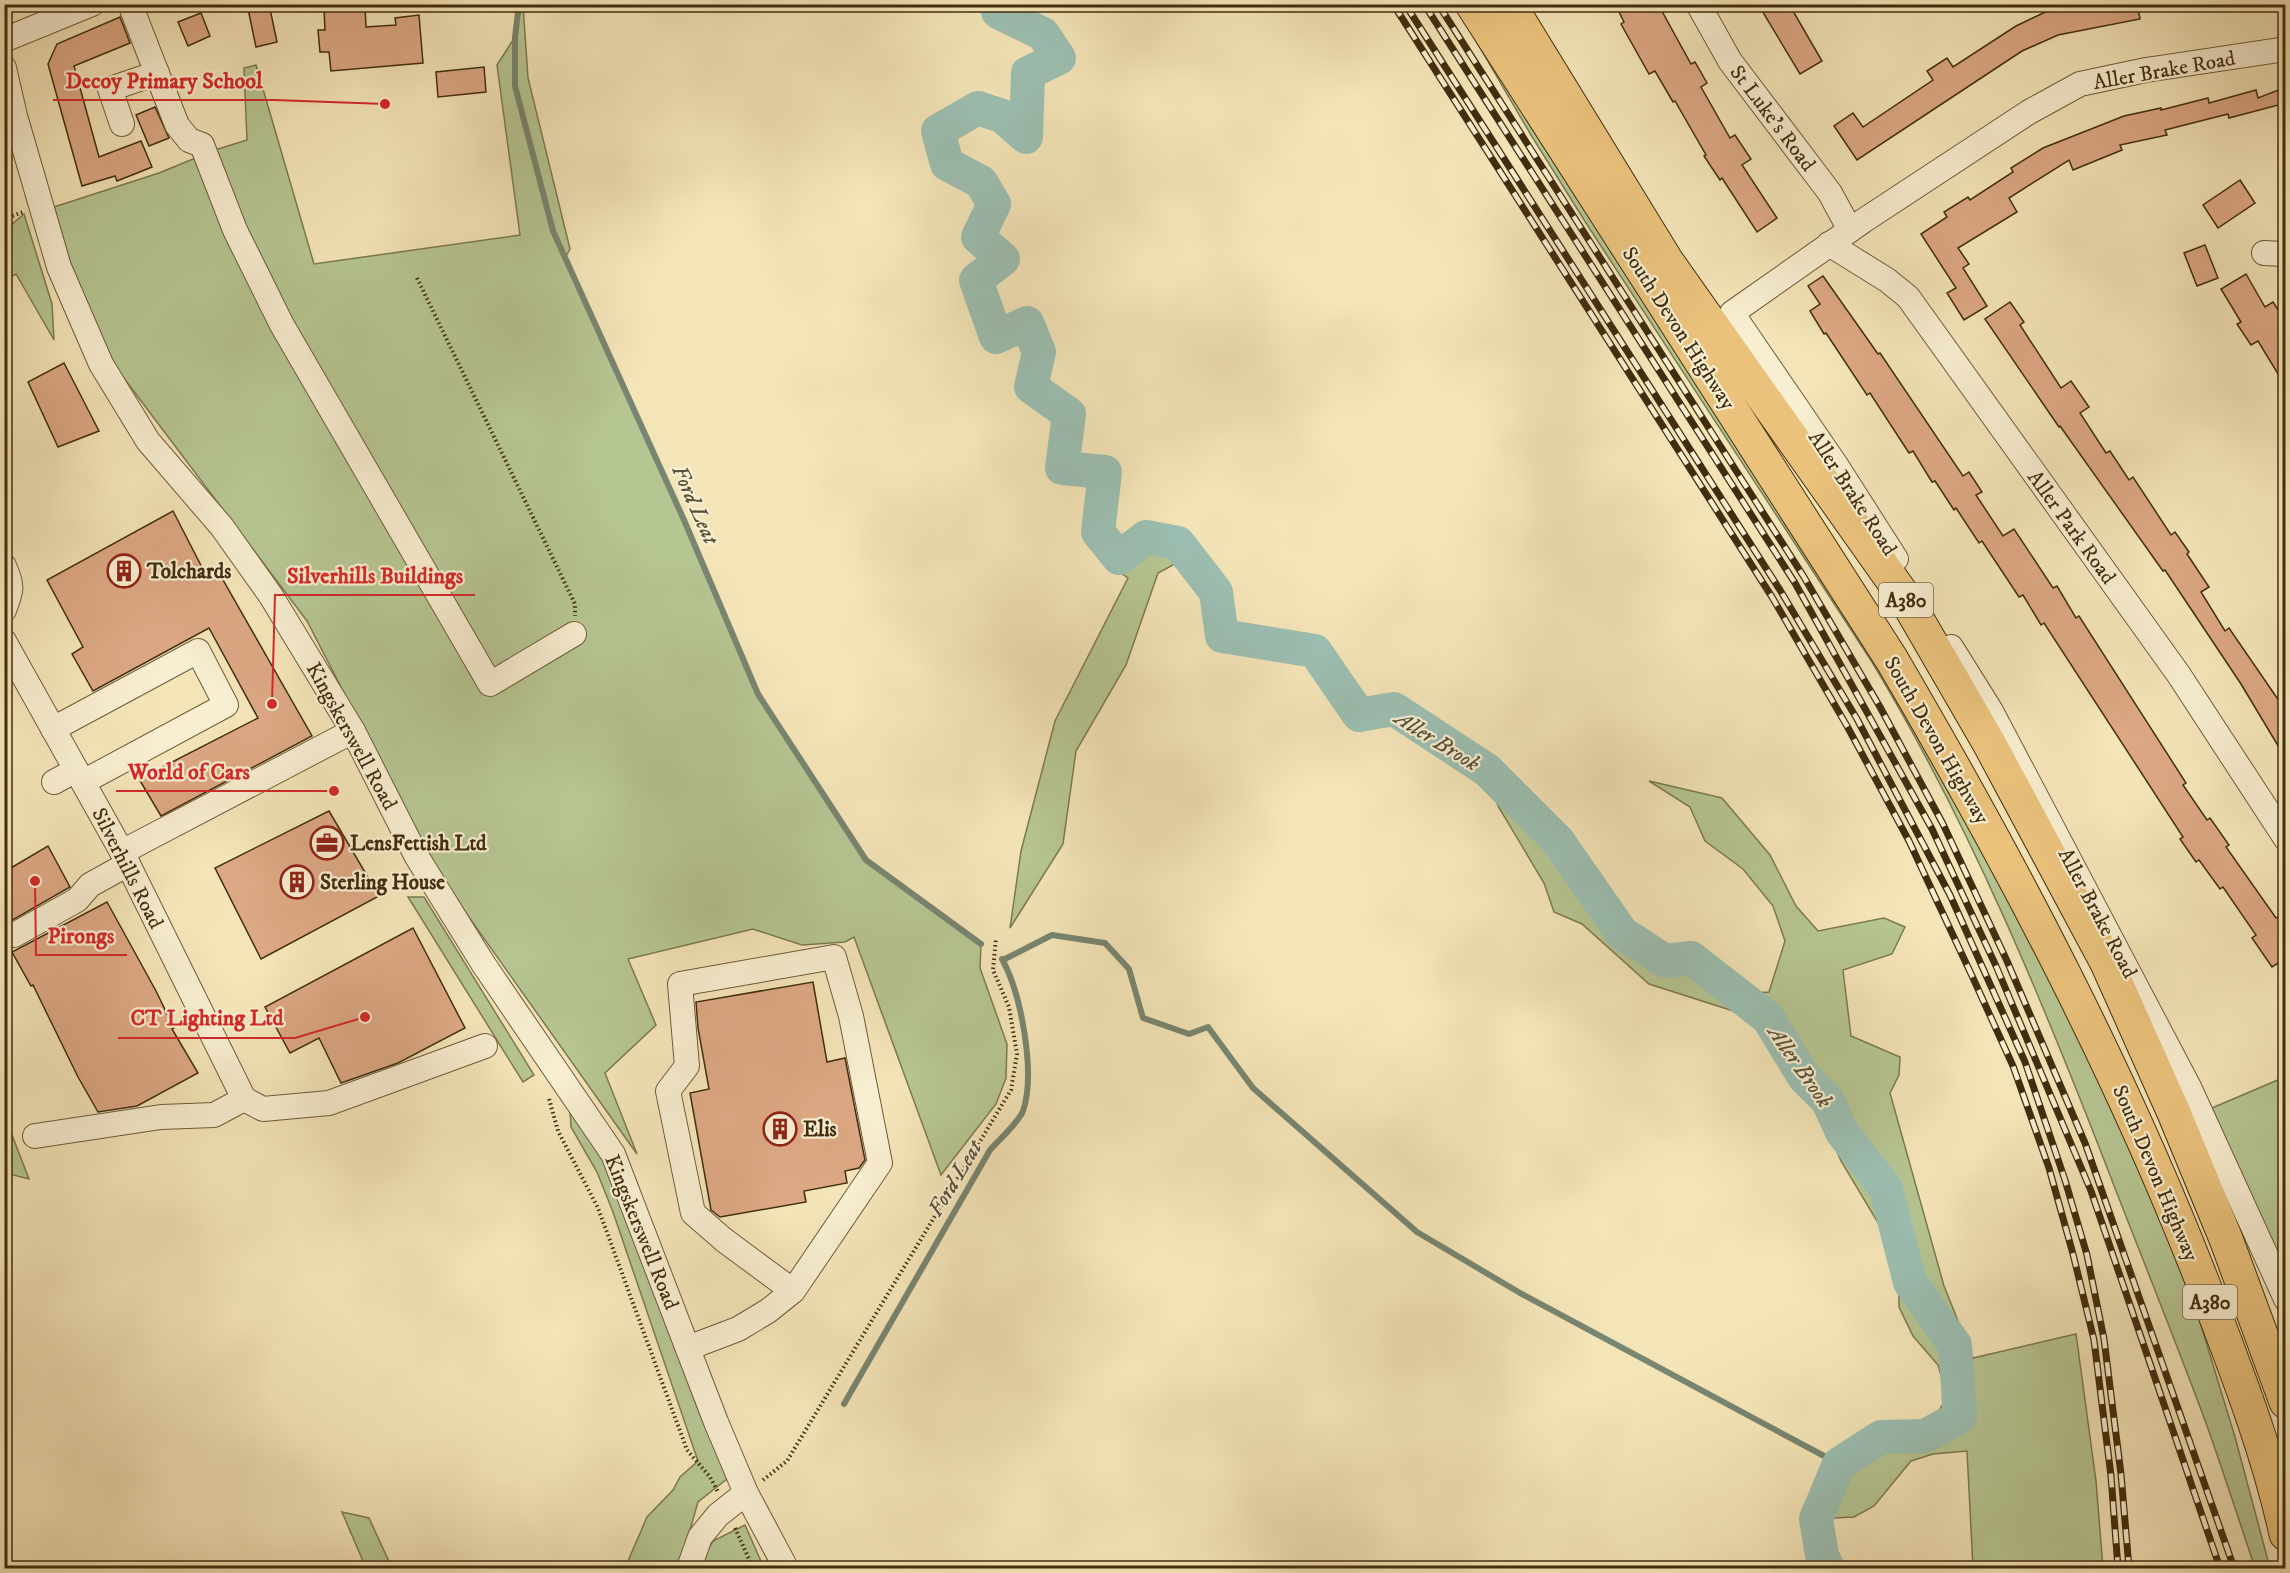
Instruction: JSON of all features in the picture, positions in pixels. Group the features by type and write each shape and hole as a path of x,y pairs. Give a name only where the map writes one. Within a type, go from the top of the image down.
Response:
{"highway":[{"name":"South Devon Highway","path":"1472,4 1892,660 1955,767 2045,934 2131,1112 2177,1216 2243,1388 2286,1534"},
{"name":"South Devon Highway","path":"1509,4 1666,260 1905,598 1989,743 2117,984 2226,1239 2286,1402"}],"street":[{"path":"4,40 92,4"},
{"path":"130,4 177,124 189,140 202,145 235,230 282,325 490,684 574,634"},
{"name":"St Luke's Road","path":"1698,4 1730,61 1830,193 1850,230"},
{"name":"Aller Brake Road","path":"2286,49 2146,70 2080,84 2029,112 1829,244 1732,313 1836,465 1991,711 2189,1087 2286,1299"},
{"name":"Kingskerswell Road","path":"4,68 15,116 58,267 101,364 148,441 222,527 271,596 353,731 417,857 484,965 614,1154 688,1348 698,1381 746,1493 786,1569"},
{"path":"122,124 110,89 157,73"},
{"name":"Aller Park Road","path":"1829,244 1887,280 1908,297 2179,675 2286,839"},
{"path":"4,566 12,592 4,610"},
{"name":"Silverhills Road","path":"4,641 14,679 53,729 125,858 244,1099"},
{"path":"53,729 198,651 226,705 80,776 54,782"},
{"path":"14,935 77,900 90,885 125,858 353,731"},
{"path":"688,1348 738,1329 768,1311 792,1291 880,1163 851,1016 834,957 680,984 687,1066 668,1091 693,1213 724,1240 792,1291"},
{"path":"35,1136 161,1117 214,1114 244,1099 263,1109 329,1103 485,1046"},
{"path":"688,1569 700,1537 726,1509 746,1493"}],"path":[{"path":"417,278 575,604 574,634"},
{"path":"746,1493 787,1461 1011,1090 1017,1054 1009,1007 993,970 996,938"},
{"path":"555,1068 548,1095 558,1131 598,1208 687,1450 710,1477 753,1569"}],"green space":[{"path":"519,5 523,5 528,78 570,249 565,258 684,520 758,694 866,860 981,944 980,968 1007,1044 1006,1078 996,1104 941,1175 854,937 845,942 802,945 753,929 628,959 656,1025 605,1073 637,1154 434,868 307,621 114,365 77,286 54,207 159,173 215,150 247,140 244,68 256,65 314,264 520,235 497,65 515,37"},
{"path":"1455,5 1469,5 1877,630 2168,1217 2235,1437 2270,1568 2255,1568 2195,1393 2087,1116 2004,917 1942,787 1872,662 1586,223 1531,135"},
{"path":"24,214 52,304 54,340 16,274 5,280 5,230"},
{"path":"1154,525 1181,534 1188,557 1158,573 1126,665 1076,751 1063,844 1010,928 1021,851 1055,721 1128,578 1102,560 1098,532 1125,535"},
{"path":"1487,770 1558,841 1622,933 1665,961 1691,964 1742,994 1769,992 1785,941 1773,906 1743,869 1705,841 1690,807 1649,781 1722,798 1770,855 1796,906 1818,931 1884,918 1905,927 1892,954 1843,970 1851,1036 1900,1057 1899,1075 1890,1093 1944,1286 1973,1358 2076,1334 2096,1481 2103,1568 1973,1568 1967,1451 1933,1454 1911,1461 1874,1506 1854,1517 1816,1519 1814,1482 1828,1458 1860,1443 1932,1424 1947,1396 1938,1365 1913,1336 1899,1307 1899,1280 1880,1226 1841,1161 1814,1097 1749,1016 1649,984 1582,924 1554,912 1544,883 1498,806"},
{"path":"408,897 424,897 534,1075 523,1082"},
{"path":"2285,1077 2285,1283 2212,1108"},
{"path":"570,1111 598,1151 624,1204 694,1399 727,1479 698,1502 679,1568 625,1568 647,1517 673,1490 680,1477 698,1461 613,1212 597,1172 571,1127"},
{"path":"5,1117 29,1179 5,1173"},
{"path":"342,1512 369,1518 392,1568 366,1568"},
{"path":"745,1525 764,1568 696,1568 713,1541"}],"building":[{"path":"247,4 269,4 277,42 256,47"},
{"path":"1615,4 1658,4 1691,64 1695,62 1707,83 1701,87 1730,138 1735,135 1751,159 1742,165 1777,218 1757,232 1722,178 1720,180 1704,156 1706,155 1675,101 1673,102 1655,71 1649,74 1621,24 1624,22"},
{"path":"1758,4 1789,4 1822,61 1800,74"},
{"path":"2062,4 2137,4 2140,19 2058,35 2022,51 1857,160 1834,126 1853,113 1863,127 1933,80 1927,71 1947,58 1953,67 2016,26"},
{"path":"365,6 366,27 396,25 395,18 419,15 423,63 331,71 329,52 320,52 318,30 325,30 324,9"},
{"path":"201,13 210,36 188,46 178,22"},
{"path":"120,17 130,43 74,66 99,157 141,141 152,167 117,181 115,176 82,186 48,64 57,44"},
{"path":"484,67 486,92 438,97 436,72"},
{"path":"2286,87 2286,103 2229,118 2228,114 2165,130 2167,135 2120,145 2122,150 2073,170 2069,160 2009,198 2017,212 1958,248 1969,264 1963,268 1987,306 1964,320 1947,293 1956,288 1921,234 1947,217 1944,212 1968,197 1970,200 2013,172 2011,168 2043,148 2124,116 2161,108 2161,110 2208,98 2209,103 2256,90 2258,98"},
{"path":"155,107 169,138 149,146 136,115"},
{"path":"2240,180 2255,203 2218,228 2203,205"},
{"path":"2205,245 2218,278 2197,286 2184,253"},
{"path":"2246,274 2265,307 2273,302 2286,322 2286,387 2258,341 2251,345 2237,324 2241,322 2221,289"},
{"path":"1823,276 1878,354 1880,353 1963,476 1969,472 1982,492 1976,495 2003,536 2014,529 2053,588 2057,586 2076,618 2079,616 2186,783 2183,785 2207,820 2210,818 2229,845 2226,847 2276,918 2286,911 2286,958 2272,967 2252,938 2256,935 2223,887 2220,889 2199,860 2196,862 2180,839 2183,837 2044,623 2041,625 2023,595 2019,597 1982,541 1979,543 1956,508 1954,510 1935,481 1932,482 1913,451 1909,453 1870,393 1867,395 1826,333 1824,334 1810,311 1820,304 1808,286"},
{"path":"2010,302 2024,322 2020,325 2061,388 2071,381 2089,407 2080,413 2106,453 2110,451 2129,480 2133,477 2171,535 2175,532 2189,552 2187,554 2209,587 2201,592 2225,631 2229,628 2286,711 2286,759 2241,684 2165,570 2163,571 2059,427 1985,319"},
{"path":"64,363 99,431 58,447 28,382"},
{"path":"173,511 208,579 219,573 312,736 161,816 139,779 258,718 209,628 93,691 72,654 83,647 47,580"},
{"name":"Sterling House","path":"329,811 379,896 261,959 215,868"},
{"path":"48,846 70,887 4,925 4,872"},
{"path":"107,902 156,991 174,1028 172,1029 198,1073 137,1106 98,1112 78,1077 33,985 31,986 12,952"},
{"path":"413,928 465,1028 398,1063 341,1083 319,1038 290,1053 265,1007"},
{"name":"Elis","path":"813,982 827,1062 845,1058 865,1160 859,1168 845,1171 847,1183 804,1191 806,1202 720,1217 711,1210 690,1093 709,1089 698,1028 696,1002"}],"waterway":[{"name":"Ford Leat","path":"519,4 515,37 515,86 553,231 684,520 758,694 866,860 981,944"},
{"name":"Aller Brook","path":"999,4 998,12 1043,34 1059,58 1028,73 1026,137 1002,116 978,108 938,131 947,164 981,182 994,204 978,237 1003,259 976,280 996,337 1027,323 1039,352 1031,387 1069,414 1062,468 1105,472 1098,532 1119,558 1146,537 1178,543 1216,592 1222,636 1315,651 1359,715 1394,709 1487,770 1558,841 1622,933 1665,961 1691,958 1768,1018 1804,1077 1828,1101 1842,1132 1886,1189 1910,1282 1955,1345 1960,1417 1925,1436 1881,1437 1839,1464 1816,1519 1822,1555 1828,1568"},
{"path":"1003,960 1052,935 1105,943 1129,969 1143,1018 1189,1034 1208,1027 1253,1088 1417,1232 1520,1293 1839,1464"},
{"name":"Ford Leat","path":"844,1404 990,1150 1013,1126 1023,1111 1028,1076 1024,1033 1015,992 1002,959"}],"railway":[{"path":"1393,4 1772,597 1847,726 1909,841 1973,978 2013,1066 2049,1168 2073,1254 2094,1340 2111,1476 2118,1568"},
{"path":"1405,4 1780,590 1857,719 1950,895 2025,1062 2065,1180 2087,1255 2104,1339 2121,1474 2129,1568"},
{"path":"1424,4 1795,583 1932,829 1996,966 2091,1191 2220,1568"},
{"path":"1438,4 1804,577 1880,707 1943,824 2007,961 2085,1143 2234,1568"}],"place":[{"name":"Decoy Primary School","path":"385,104"},
{"name":"Tolchards","path":"124,571"},
{"name":"Silverhills Buildings","path":"272,704"},
{"name":"World of Cars","path":"334,791"},
{"name":"LensFettish Ltd","path":"327,843"},
{"name":"Pirongs","path":"35,881"},
{"name":"Sterling House","path":"297,882"},
{"name":"CT Lighting Ltd","path":"365,1017"},
{"name":"Elis","path":"780,1129"}]}
